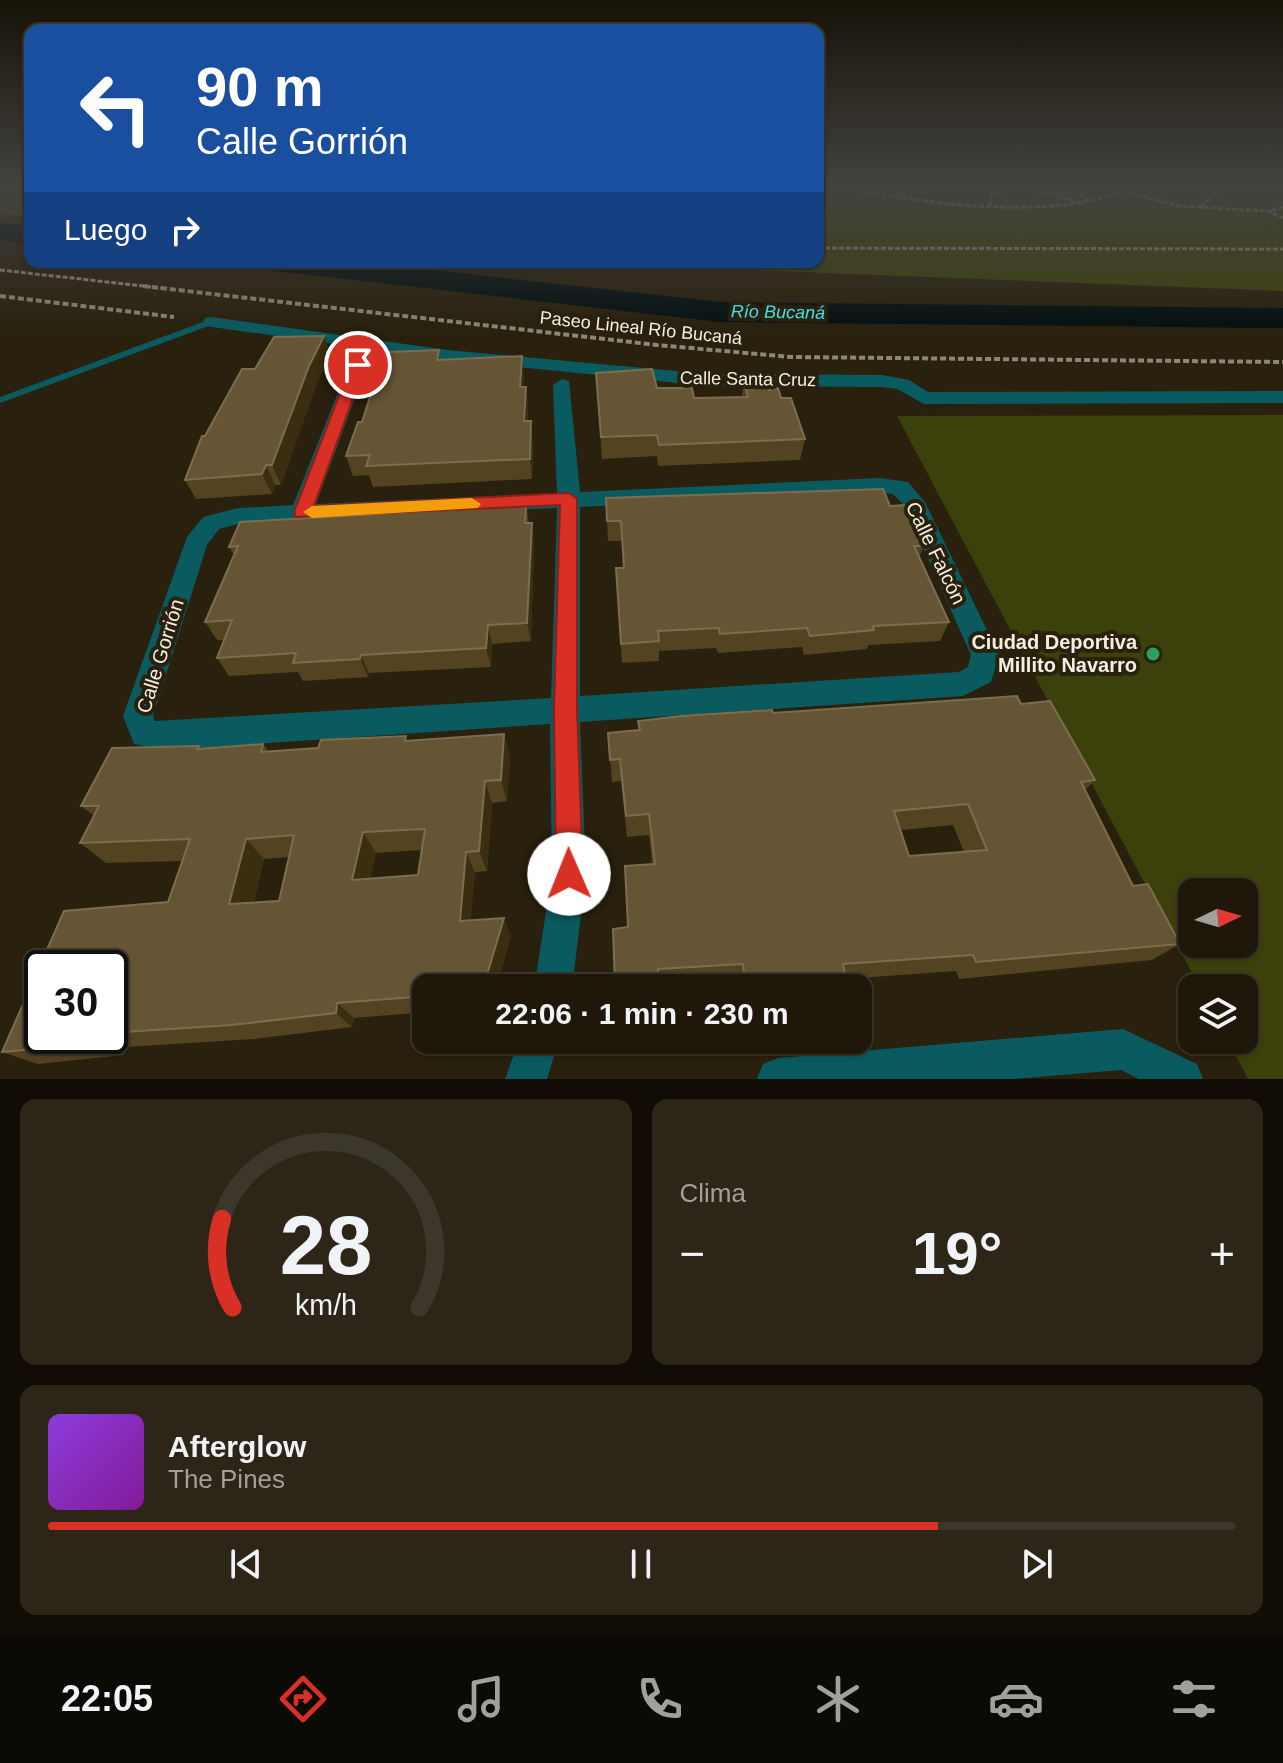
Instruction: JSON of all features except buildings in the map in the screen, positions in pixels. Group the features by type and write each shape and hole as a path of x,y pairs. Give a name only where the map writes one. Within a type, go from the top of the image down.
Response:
{"street":[{"name":"Calle Santa Cruz","path":"211,322 448,355 708,380 882,381 902,384 924,398 1283,397"},
{"path":"302,512 358,365"},
{"path":"555,974 569,874 565,709 569,499 562,385"},
{"name":"Calle Falcón","path":"565,709 963,684 981,674 985,655 914,502 900,487 879,485 569,499"},
{"name":"Calle Gorrión","path":"565,709 166,736 145,734 138,716 196,543 211,523 238,516 569,499"},
{"path":"778,1079 1123,1049 1182,1079"},
{"path":"526,1079 534,1054"}],"lane":[{"path":"0,400 211,322"}],"path":[{"path":"824,248 1283,249"},
{"name":"Paseo Lineal Río Bucaná","path":"0,270 791,357 1283,362"},
{"path":"0,296 211,322"}],"green space":[{"path":"824,233 1283,233 1283,291 696,268 824,268"},
{"name":"Ciudad Deportiva Millito Navarro","path":"1283,415 1283,1079 1248,1079 1235,1054 1258,1054 1258,974 1193,974 1184,958 1258,958 1258,878 1178,878 1178,946 897,416"}],"waterway":[{"name":"Río Bucaná","path":"18,233 24,234"},
{"name":"Río Bucaná","path":"329,268 721,312 1283,318"}],"slow traffic":[{"path":"312,512 472,504"}],"place":[{"name":"Ciudad Deportiva Millito Navarro","path":"1153,654"}],"route":[{"path":"358,365 302,512 569,499 565,709 569,874"}]}
